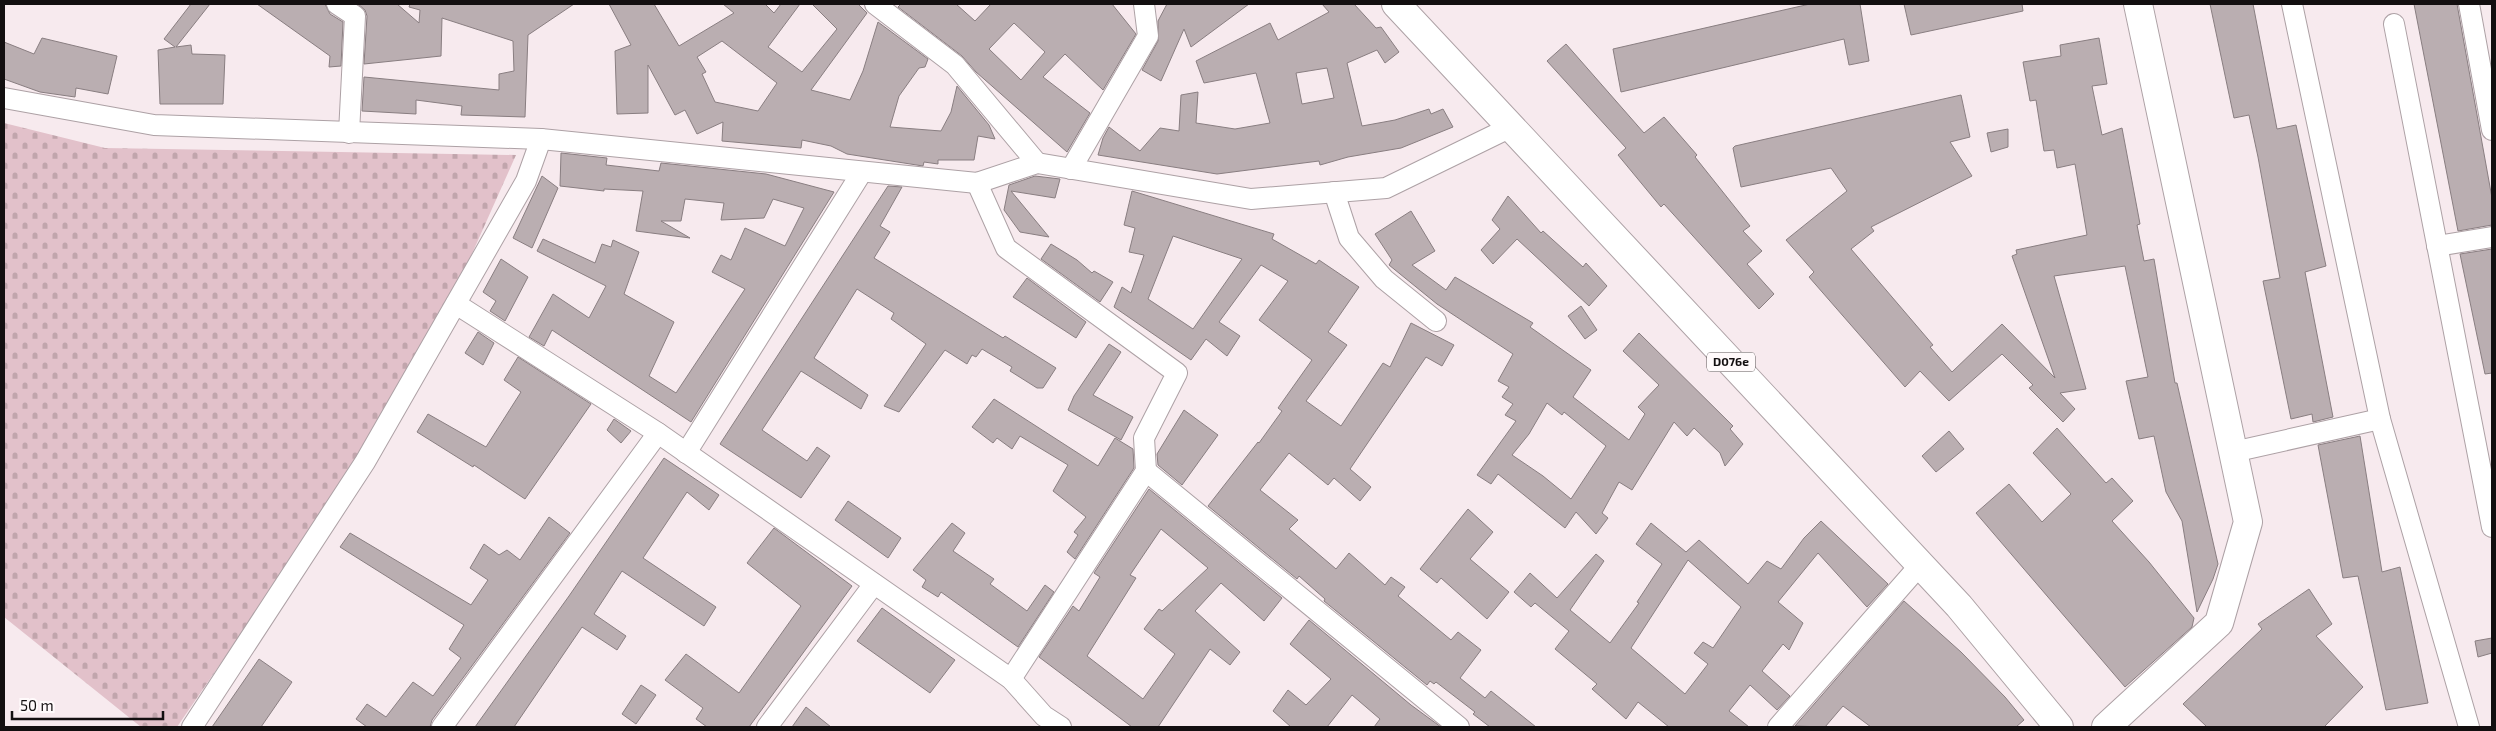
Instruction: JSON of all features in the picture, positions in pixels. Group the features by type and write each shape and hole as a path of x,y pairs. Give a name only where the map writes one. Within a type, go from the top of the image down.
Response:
{"main road":[{"name":"D076e","path":"1396,4 1959,606 2059,727"},
{"path":"2106,727 2219,623 2248,522 2138,4"}],"street":[{"path":"337,4 355,16 349,133"},
{"path":"875,4 955,65 1038,163"},
{"path":"1071,169 1148,36 1144,4"},
{"path":"2292,4 2380,419 2469,727"},
{"path":"2469,4 2492,130"},
{"path":"2394,24 2492,527"},
{"path":"4,98 154,125 541,140 977,183 1038,163 1251,199 1386,188 1510,127"},
{"path":"192,727 365,462 526,181 541,140"},
{"path":"686,453 862,172"},
{"path":"977,183 1006,248 1177,372 1144,438 1146,471 1011,679"},
{"path":"1334,192 1349,238 1384,279 1436,321"},
{"path":"2437,246 2492,237"},
{"path":"456,304 658,433 1011,679 1040,721 1061,727"},
{"path":"2233,452 2380,419"},
{"path":"442,727 658,433"},
{"path":"1146,471 1459,727"},
{"path":"1778,727 1920,565"},
{"path":"767,727 874,584"}],"green space":[{"path":"4,123 105,148 516,155 417,377 177,727 141,727 4,617"}],"building":[{"path":"191,4 210,4 176,47 191,45 192,54 225,55 223,104 160,104 158,50 175,47 164,39"},
{"path":"257,4 325,4 330,14 343,22 341,66 329,67 330,56"},
{"path":"358,4 397,4 419,23 420,10 409,7 410,4 574,4 528,35 525,117 461,115 462,106 416,100 416,114 362,111 364,77 499,90 499,74 514,71 513,41 442,18 441,56 364,64 367,16 365,10"},
{"path":"609,4 654,4 679,46 734,13 723,4 765,4 774,13 781,4 800,4 768,47 802,72 837,29 812,4 858,4 867,13 811,90 850,100 863,71 878,22 928,59 925,67 919,68 899,96 890,127 941,131 951,112 957,86 989,125 995,139 978,136 974,160 938,160 938,164 924,162 923,166 847,154 831,146 802,140 801,148 722,141 723,122 697,134 685,110 675,115 648,65 648,113 617,114 615,51 631,45","holes":["722,41 777,83 758,111 715,102 702,74 706,72 697,57"]},
{"path":"901,4 956,4 975,21 991,4 1112,4 1136,34 1103,90 1065,54 1043,77 1090,113 1067,152 976,72 962,56 898,7","holes":["1014,23 1045,52 1021,80 989,49"]},
{"path":"1167,4 1249,4 1191,47 1184,29 1161,81 1142,70 1158,41 1158,21"},
{"path":"1322,4 1354,4 1376,28 1381,27 1399,52 1385,63 1377,50 1347,63 1362,126 1395,120 1429,109 1431,114 1443,109 1453,127 1401,148 1348,157 1320,165 1319,161 1217,174 1098,155 1103,138 1109,127 1140,151 1160,128 1179,131 1181,95 1198,92 1196,123 1235,129 1270,123 1256,73 1204,83 1196,61 1270,23 1278,40 1329,12","holes":["1327,68 1334,98 1302,104 1296,73"]},
{"path":"1810,4 1860,4 1869,61 1849,65 1844,39 1621,92 1613,49"},
{"path":"1904,4 2022,4 2023,11 1911,35"},
{"path":"2210,4 2253,4 2277,129 2296,125 2326,266 2305,272 2333,417 2313,422 2312,414 2291,419 2263,281 2280,278 2258,157 2249,115 2234,118"},
{"path":"2414,4 2457,4 2492,198 2492,225 2458,231"},
{"path":"42,38 117,56 108,94 76,88 75,97 40,92 4,79 4,42 34,54"},
{"path":"2099,38 2107,84 2092,86 2102,135 2122,128 2140,224 2137,225 2144,261 2154,259 2175,383 2177,383 2218,564 2197,612 2182,521 2166,492 2154,436 2139,439 2126,381 2148,377 2125,266 2054,276 2086,389 2060,393 2075,409 2063,422 2029,388 2033,385 2002,354 1949,401 1920,371 1905,387 1809,277 1814,272 1786,240 1847,191 1831,168 1741,187 1733,148 1961,95 1970,137 1950,142 1972,176 1871,227 1874,231 1851,249 1933,345 1930,347 1952,372 2002,324 2055,378 2012,256 2017,254 2016,250 2087,235 2075,164 2057,168 2054,150 2044,151 2036,100 2030,101 2023,62 2061,56 2060,45"},
{"path":"1566,44 1644,133 1664,117 1697,155 1695,157 1750,226 1743,231 1762,251 1747,264 1774,294 1759,309 1664,204 1661,207 1618,155 1626,148 1547,61"},
{"path":"2008,129 2008,147 1991,152 1987,133"},
{"path":"561,153 607,158 606,165 659,171 661,163 766,174 834,192 691,422 552,330 544,346 529,337 553,294 589,318 606,286 537,251 543,239 595,263 602,244 611,247 613,240 639,252 624,294 674,322 649,376 676,393 745,289 712,272 721,255 731,260 745,228 785,246 804,208 773,199 764,218 721,220 724,203 685,199 681,221 661,221 690,238 636,231 643,191 604,189 604,191 560,186"},
{"path":"542,176 558,188 532,248 513,238"},
{"path":"1035,176 1060,179 1055,198 1011,191 1049,237 1020,232 1004,210 1009,185"},
{"path":"888,186 902,187 880,226 890,232 874,258 1003,338 1005,336 1056,368 1043,388 1037,388 1010,371 1012,367 982,349 976,357 972,355 967,364 945,350 899,412 884,406 926,344 891,319 894,313 857,289 814,358 868,395 861,409 801,371 762,430 807,461 817,447 830,456 801,498 720,444"},
{"path":"1132,191 1274,234 1272,239 1316,264 1319,260 1359,287 1328,332 1347,345 1306,401 1341,426 1383,363 1390,367 1411,323 1454,345 1442,366 1426,357 1350,469 1371,487 1360,501 1334,478 1328,485 1289,453 1260,490 1298,520 1289,529 1336,569 1349,553 1385,585 1391,577 1405,587 1398,596 1451,640 1458,632 1481,650 1460,678 1485,698 1491,691 1536,727 1490,727 1473,714 1475,712 1436,682 1434,684 1430,681 1427,685 1324,601 1325,599 1299,576 1297,579 1208,506 1259,443 1282,411 1278,408 1312,360 1259,320 1288,281 1261,265 1219,322 1240,336 1227,356 1206,339 1191,360 1114,307 1122,287 1131,293 1144,255 1129,252 1135,228 1124,225","holes":["1173,236 1242,259 1193,329 1148,299"]},
{"path":"1508,196 1541,233 1543,231 1583,267 1586,263 1607,286 1589,306 1517,239 1493,264 1481,250 1500,229 1492,220"},
{"path":"1411,211 1435,251 1412,265 1446,290 1455,277 1533,323 1530,327 1591,370 1573,397 1629,440 1645,414 1638,407 1659,385 1623,351 1639,333 1733,426 1730,429 1743,444 1725,466 1720,453 1694,428 1687,436 1674,422 1632,490 1619,482 1602,513 1608,518 1596,534 1576,512 1565,528 1498,474 1491,484 1477,475 1516,421 1505,415 1513,404 1502,397 1509,387 1498,381 1513,354 1437,304 1389,265 1392,260 1375,234","holes":["1547,403 1562,415 1564,412 1606,446 1571,499 1543,476 1512,455 1529,434"]},
{"path":"1051,244 1077,260 1092,273 1094,271 1113,282 1100,302 1041,259"},
{"path":"2492,249 2492,373 2485,374 2460,254"},
{"path":"501,259 528,277 505,321 490,311 496,301 483,292"},
{"path":"1027,278 1086,322 1076,338 1013,297"},
{"path":"1581,306 1597,330 1585,339 1568,316"},
{"path":"478,332 494,343 483,365 465,353"},
{"path":"1109,344 1121,352 1093,395 1133,417 1121,440 1068,410 1074,396"},
{"path":"518,357 591,404 525,499 474,465 473,467 417,432 428,414 486,447 521,392 504,380"},
{"path":"994,399 1098,466 1115,438 1133,449 1134,468 1075,559 1067,552 1078,535 1074,532 1086,517 1053,491 1068,465 1020,436 1012,449 997,438 993,443 972,427"},
{"path":"1184,410 1218,435 1182,485 1158,465 1157,454"},
{"path":"614,419 631,431 621,443 607,430"},
{"path":"2057,428 2106,483 2112,478 2133,501 2112,521 2149,562 2194,618 2192,627 2125,687 1976,513 2009,484 2042,522 2071,494 2033,453"},
{"path":"1949,431 1964,449 1936,472 1922,456"},
{"path":"2360,436 2382,572 2400,567 2428,703 2386,710 2358,576 2343,578 2318,445"},
{"path":"664,458 719,495 709,510 687,492 643,558 716,607 704,626 622,571 594,614 626,636 617,650 582,627 514,727 475,727 569,596"},
{"path":"1149,489 1282,598 1264,621 1221,583 1195,611 1240,652 1230,665 1210,649 1158,727 1132,727 1039,657 1073,606 1079,611 1100,577 1094,573","holes":["1161,529 1208,568 1162,611 1159,609 1144,629 1175,654 1143,699 1087,656 1136,578 1130,575"]},
{"path":"848,501 901,538 888,558 835,520"},
{"path":"1468,509 1493,532 1470,559 1509,592 1487,619 1441,578 1437,583 1420,569"},
{"path":"549,517 570,533 432,720 430,727 367,727 356,719 367,704 386,717 413,682 433,696 461,658 449,649 464,625 340,547 350,533 471,605 488,580 470,568 484,544 499,555 507,550 520,560"},
{"path":"1821,521 1888,584 1867,607 1818,553 1778,602 1803,623 1789,650 1783,644 1762,671 1790,696 1777,710 1750,685 1729,711 1749,727 1669,727 1638,702 1626,719 1592,689 1597,684 1555,649 1569,631 1535,603 1531,607 1514,592 1530,573 1557,598 1596,554 1604,561 1570,610 1610,643 1639,603 1637,602 1662,564 1636,544 1651,523 1686,552 1699,540 1748,584 1767,561 1781,569 1804,538","holes":["1688,560 1741,607 1713,648 1703,642 1694,653 1708,664 1685,694 1631,648"]},
{"path":"952,523 965,533 953,551 994,579 990,584 1027,611 1045,585 1054,592 1018,647 941,592 938,597 922,587 926,580 913,570"},
{"path":"774,528 852,586 749,727 707,727 696,719 703,708 665,680 686,654 739,693 801,606 747,563"},
{"path":"2309,589 2332,624 2316,636 2363,687 2324,727 2207,727 2183,704 2262,629 2258,624"},
{"path":"1904,601 1961,652 2005,697 2024,720 2016,727 1871,727 1843,706 1825,727 1795,726"},
{"path":"882,608 955,660 930,693 857,641"},
{"path":"1309,620 1411,705 1441,727 1374,727 1380,719 1352,695 1327,727 1291,727 1273,711 1288,690 1306,705 1331,679 1290,644"},
{"path":"2492,638 2492,653 2478,657 2475,641"},
{"path":"259,659 292,682 261,727 212,727"},
{"path":"641,685 656,695 636,724 622,714"},
{"path":"806,707 831,727 792,727"}]}
